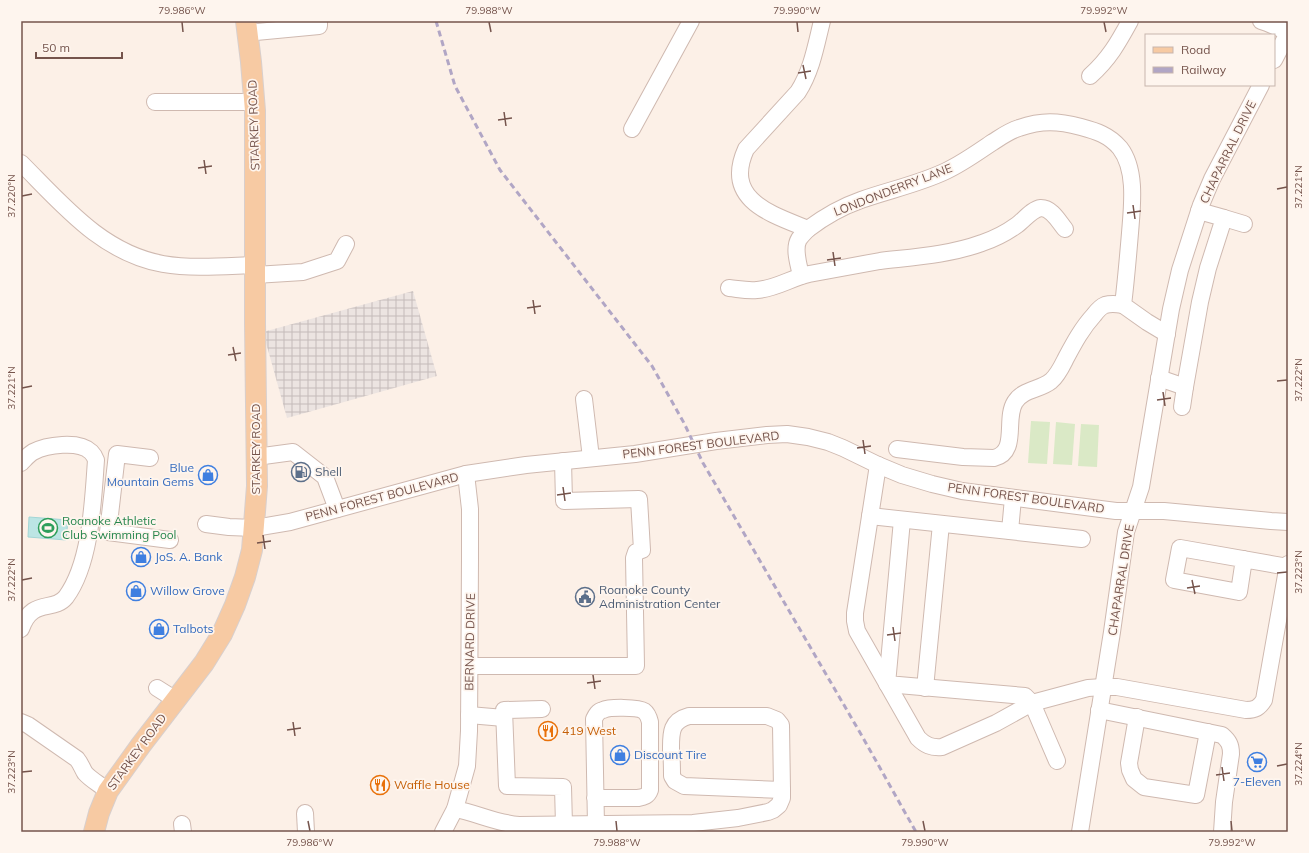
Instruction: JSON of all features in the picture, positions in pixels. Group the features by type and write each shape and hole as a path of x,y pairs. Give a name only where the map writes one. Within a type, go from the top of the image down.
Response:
{"main road":[{"name":"STARKEY ROAD","path":"94,832 99,813 108,791 204,663 222,634 235,605 245,577 252,550 257,486 254,102 251,62 246,27"}],"street":[{"path":"246,27 319,26 318,21"},
{"path":"632,129 690,21"},
{"path":"808,229 760,208 752,201 746,192 742,182 740,170 741,160 746,148 798,92 804,82 810,67 822,21"},
{"path":"1090,76 1112,53 1130,21"},
{"path":"1261,21 1267,22 1288,33 1275,58"},
{"name":"CHAPARRAL DRIVE","path":"1080,832 1126,532 1141,486 1159,378 1180,270 1199,211 1212,179 1260,86"},
{"path":"155,102 254,102"},
{"name":"LONDONDERRY LANE","path":"801,276 796,246 799,239 808,229 820,220 860,200 910,186 948,170 1017,128 1033,123 1048,121 1063,122 1100,132 1110,138 1120,149 1126,159 1131,176 1132,193 1128,268 1123,305"},
{"path":"21,163 69,211 109,244 128,253 164,264 303,272 337,261 346,244"},
{"path":"730,288 758,290 771,288 801,276 880,262 951,252 981,244 1002,235 1039,208 1045,208 1051,211 1065,229"},
{"path":"1199,211 1244,224"},
{"path":"1182,407 1200,302 1208,268 1224,218"},
{"path":"897,449 963,458 994,458 1004,454 1008,446 1014,403 1027,391 1040,388 1051,381 1058,373 1084,325 1100,308 1106,305 1123,305 1167,334"},
{"path":"1159,378 1185,387"},
{"path":"584,399 591,458"},
{"name":"PENN FOREST BOULEVARD","path":"206,524 254,528 290,522 466,474 562,461 642,453 716,441 787,434 828,442 902,475 962,491 1116,511 1164,511 1288,522"},
{"path":"21,463 31,453 45,447 60,444 77,446 90,451 96,460 88,542 79,571 66,597 61,602 38,608 24,620 21,629"},
{"path":"256,457 293,452 325,477 337,509"},
{"path":"150,458 117,454 108,532 170,540"},
{"path":"470,666 636,666 634,558 636,552 642,550 639,499 564,501 562,461"},
{"path":"878,465 855,621 857,631 918,738 923,743 934,747 942,747 982,729 1032,703 1088,688 1117,688 1246,710 1253,710 1260,707 1264,700 1288,565 1244,559"},
{"name":"BERNARD DRIVE","path":"443,832 455,808 467,766 470,666 470,516 466,474"},
{"path":"1010,531 1014,498"},
{"path":"870,516 1082,539"},
{"path":"887,684 902,520"},
{"path":"925,688 941,524"},
{"path":"887,684 1025,696 1032,703 1057,761"},
{"path":"157,688 176,700"},
{"path":"595,798 638,798 644,797 648,794 650,790 650,722 644,711 638,708 607,709 601,710 594,719 595,798 596,824"},
{"path":"542,709 504,710 507,786 563,787 564,825"},
{"path":"1099,710 1222,735 1228,740 1231,746 1222,832"},
{"path":"469,715 504,718"},
{"path":"455,808 508,824 596,824 705,827 768,812 779,805 782,798 782,790 781,725 777,720 767,716 689,716 683,717 677,722 671,735 672,776 680,785 782,790"},
{"path":"1137,717 1129,762 1130,770 1134,779 1144,787 1196,795 1208,732"},
{"path":"21,722 28,725 76,759 81,764 84,772 108,791"},
{"name":"BERNARD DRIVE","path":"455,808 455,832"},
{"path":"305,813 306,832"}],"shaded area":[{"path":"413,291 437,376 287,418 263,332"}],"green space":[{"path":"1031,421 1050,422 1047,464 1028,463"},
{"path":"1056,422 1075,424 1072,465 1053,464"},
{"path":"1081,424 1099,425 1097,467 1078,466"}],"water":[{"name":"Roanoke Athletic Club Swimming Pool","path":"29,517 68,520 66,540 28,537"}],"railway":[{"path":"436,21 455,86 500,170 652,366 684,423 703,463 862,736 916,832"}],"place":[{"name":"Shell","path":"301,472"},
{"name":"Blue Mountain Gems","path":"208,475"},
{"name":"Roanoke Athletic Club Swimming Pool","path":"48,528"},
{"name":"JoS. A. Bank","path":"141,557"},
{"name":"Willow Grove","path":"136,591"},
{"name":"Roanoke County Administration Center","path":"585,597"},
{"name":"Talbots","path":"159,629"},
{"name":"419 West","path":"548,731"},
{"name":"Discount Tire","path":"620,755"},
{"name":"7-Eleven","path":"1257,762"},
{"name":"Waffle House","path":"380,785"}]}
